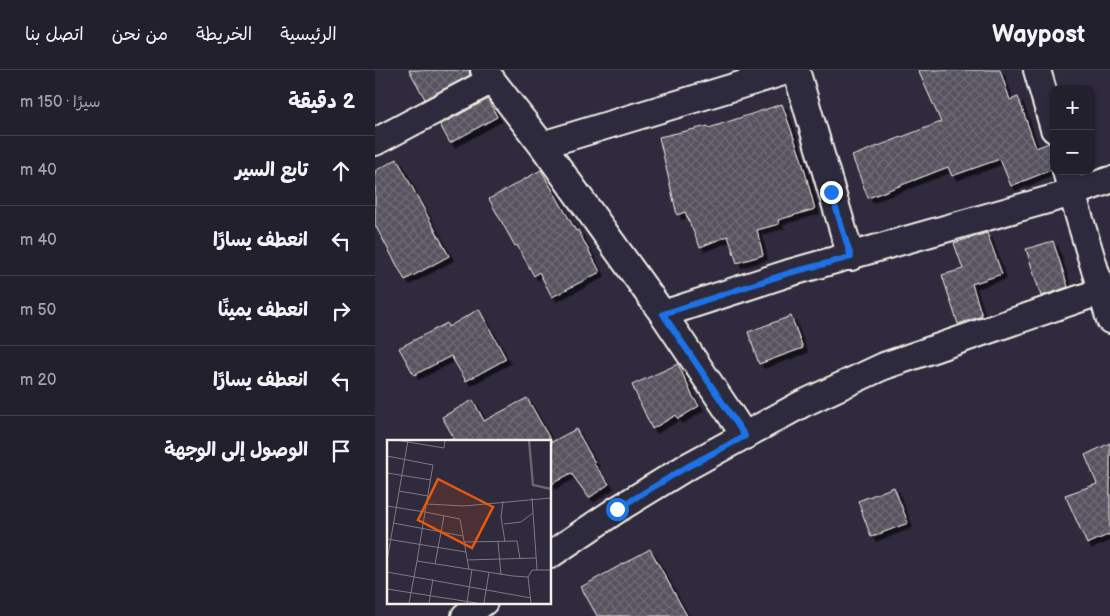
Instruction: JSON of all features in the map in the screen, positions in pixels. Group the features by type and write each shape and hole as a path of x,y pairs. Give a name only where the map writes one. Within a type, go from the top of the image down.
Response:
{"street":[{"path":"542,145 790,70"},
{"path":"795,70 851,257"},
{"path":"1037,70 1050,114"},
{"path":"375,142 488,75 542,145 663,314 745,436"},
{"path":"663,314 789,273 851,257 1069,182 1110,180"},
{"path":"1069,182 1110,320"},
{"path":"551,554 617,509 685,468 802,404 884,366 1102,291"},
{"path":"465,616 481,604"}],"building":[{"path":"409,70 469,70 470,75 425,99"},
{"path":"918,70 1000,70 1010,100 1018,97 1036,148 1050,143 1050,170 1011,186 1000,159 952,176 948,167 868,198 852,156 941,122"},
{"path":"488,99 497,117 450,143 440,125"},
{"path":"782,104 802,161 815,209 778,220 779,224 757,230 763,255 737,263 728,236 700,247 685,212 677,215 659,137 708,126 709,128"},
{"path":"397,159 449,256 405,280 375,225 375,171"},
{"path":"541,170 576,231 578,230 600,272 552,297 539,272 534,276 489,199"},
{"path":"987,233 1002,274 972,284 982,316 958,324 942,275 963,269 954,243"},
{"path":"1053,241 1068,287 1041,296 1026,249"},
{"path":"479,309 506,359 466,381 451,356 414,375 399,348 447,323 448,327"},
{"path":"791,316 803,348 759,364 748,332"},
{"path":"678,364 699,406 678,419 676,415 652,429 632,385"},
{"path":"527,398 550,440 450,440 454,438 442,417 473,400 484,421"},
{"path":"576,429 594,464 609,484 589,498 571,473 551,484 551,442"},
{"path":"1110,443 1110,534 1087,544 1065,495 1097,484 1085,455"},
{"path":"894,487 908,523 871,537 858,501"},
{"path":"650,549 687,616 597,616 581,587"}],"route":[{"path":"617,509 685,468 745,436 663,314 789,273 851,257 831,192"}]}
